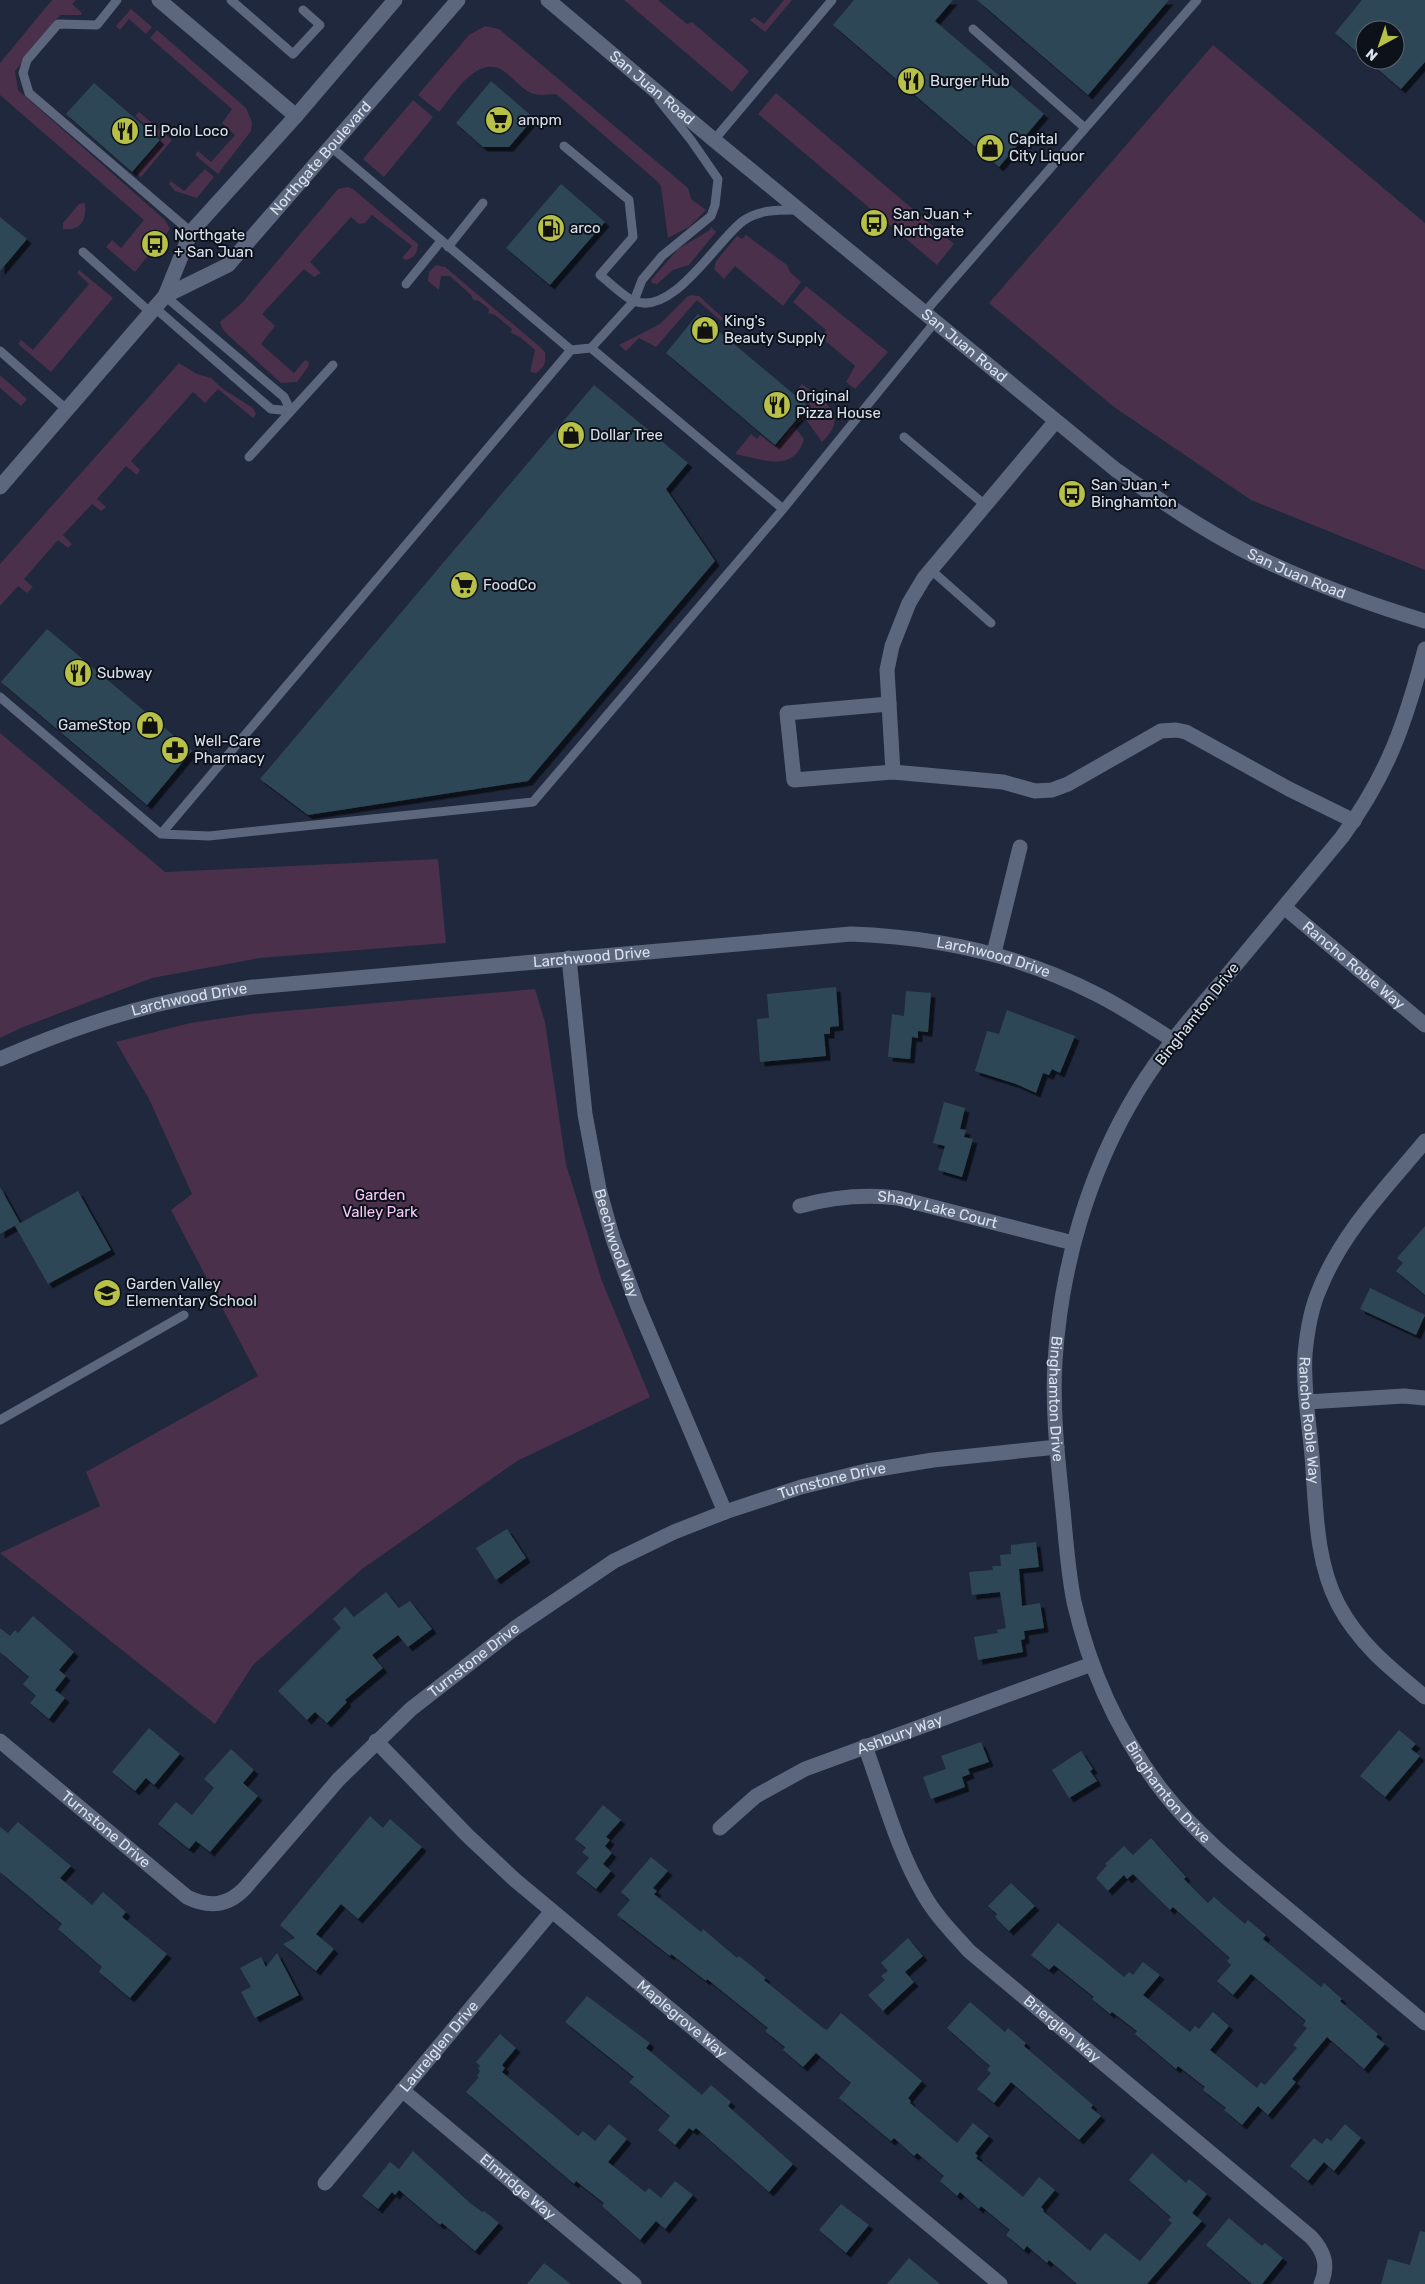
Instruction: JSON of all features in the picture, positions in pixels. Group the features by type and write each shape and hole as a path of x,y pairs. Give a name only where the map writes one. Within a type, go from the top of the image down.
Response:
{"street":[{"path":"159,0 296,116"},
{"name":"Northgate Boulevard","path":"0,487 166,296 228,265 458,0"},
{"name":"San Juan Road","path":"548,0 929,318 1116,470 1184,516 1242,549 1316,584 1425,621"},
{"name":"Northgate Boulevard","path":"166,296 192,232 296,116 391,1"},
{"path":"893,772 887,670 892,646 909,603 931,570 1055,422"},
{"name":"Binghamton Drive","path":"1425,649 1409,710 1394,749 1386,768 1354,821 1173,1040 1137,1092 1109,1146 1086,1202 1074,1243 1061,1301 1055,1361 1054,1402 1056,1447 1074,1599 1092,1664 1113,1713 1136,1755 1165,1794 1196,1830 1219,1852 1425,2023"},
{"path":"889,704 787,713 794,780 893,772 1003,782 1035,791 1052,790 1068,784 1160,731 1176,730 1186,732 1289,789 1354,821"},
{"path":"994,953 1020,847"},
{"name":"Rancho Roble Way","path":"1284,906 1425,1025"},
{"name":"Larchwood Drive","path":"0,1059 44,1040 102,1020 177,1000 253,987 851,934 888,935 941,941 994,953 1046,970 1095,993 1173,1040"},
{"name":"Beechwood Way","path":"569,958 585,1114 599,1190 613,1239 637,1304 725,1512"},
{"name":"Rancho Roble Way","path":"1425,1143 1349,1232 1332,1260 1318,1290 1310,1321 1305,1354 1307,1402 1320,1541 1326,1572 1338,1603 1364,1644 1425,1697"},
{"name":"Shady Lake Court","path":"800,1206 828,1199 880,1196 898,1198 1074,1243"},
{"path":"1307,1402 1404,1396 1425,1398"},
{"name":"Turnstone Drive","path":"0,1741 187,1897 211,1905 224,1903 236,1898 320,1800 376,1741 410,1709 472,1660 614,1561 674,1532 725,1512 801,1487 866,1471 933,1460 1056,1447"},
{"name":"Ashbury Way","path":"720,1828 742,1808 772,1786 805,1768 1092,1664"},
{"name":"Maplegrove Way","path":"376,1741 474,1842 552,1911 622,1967 1000,2284"},
{"name":"Brierglen Way","path":"865,1746 904,1856 923,1894 940,1919 976,1958 1311,2237 1322,2248 1326,2263 1325,2275 1321,2284"},
{"name":"Laurelglen Drive","path":"325,2183 552,1911"},
{"name":"Elmridge Way","path":"402,2090 634,2284"}],"lane":[{"path":"117,0 98,25 58,24 27,60 23,73 28,93 192,232"},
{"path":"230,0 293,54 320,25 303,10"},
{"path":"714,140 832,0"},
{"path":"0,697 160,834 209,836 533,802 783,509 929,318 1086,128 1197,0"},
{"path":"973,29 1086,128"},
{"path":"160,834 570,350 591,348 634,301 642,280 662,256 710,216 716,205 718,179 691,140 640,78"},
{"path":"564,146 629,200 633,237 600,275 634,301 655,302 678,288 696,274 726,237 744,220 776,210 799,210"},
{"path":"331,147 570,350"},
{"path":"406,284 483,203"},
{"path":"83,252 271,409 290,411"},
{"path":"166,296 284,397 290,411"},
{"path":"591,348 783,509"},
{"path":"0,351 66,409"},
{"path":"249,458 333,365"},
{"path":"904,437 986,505"},
{"path":"931,570 991,623"},
{"path":"0,1420 184,1315"}],"green space":[{"path":"52,0 76,0 72,4 82,13 81,15 60,15 15,71 18,90 165,220 170,229 161,241 156,238 146,249 150,253 135,272 106,247 112,240 121,248 144,220 0,95 0,63"},
{"path":"624,0 658,0 687,24 692,22 749,71 732,92"},
{"path":"784,0 792,0 765,32 750,20 754,17 764,24"},
{"path":"131,9 152,27 146,34 129,19 120,30 116,26"},
{"path":"485,26 499,29 688,188 691,199 706,210 689,227 668,238 661,187 658,182 556,94 532,94 502,70 492,67 474,72 458,88 439,112 418,95 469,35"},
{"path":"157,30 246,108 252,122 251,131 218,174 195,155 198,151 211,162 235,135 222,123 232,109 150,38"},
{"path":"1213,45 1425,223 1425,570 1251,500 1114,407 989,303"},
{"path":"776,93 954,244 937,265 758,114"},
{"path":"413,100 433,117 384,177 363,159"},
{"path":"139,112 172,140 141,177 135,172 162,139 135,116"},
{"path":"205,169 214,177 197,198 175,191 169,184 171,181 184,191"},
{"path":"348,187 353,189 418,244 417,250 412,258 406,260 402,258 412,246 372,215 365,223 359,224 351,217 310,262 321,273 314,277 304,269 262,314 275,326 261,344 294,373 305,360 309,362 308,367 297,382 281,383 228,335 220,322 242,303 338,189"},
{"path":"85,203 85,215 81,223 74,228 63,229 63,223 79,204"},
{"path":"711,227 716,232 689,265 673,270 657,284 652,283 651,280 678,249 710,230"},
{"path":"746,235 787,265 790,272 801,282 783,306 735,266 724,279 714,269 716,261 737,236 742,239"},
{"path":"436,265 445,267 539,346 545,352 543,367 536,373 530,372 535,350 520,337 511,333 512,329 495,315 488,313 489,309 479,301 473,300 471,295 450,276 441,276 439,290 428,281 429,272"},
{"path":"79,270 113,298 51,372 18,344 21,340 33,350 89,284 77,273"},
{"path":"806,286 888,352 855,389 846,382 855,366 821,337 826,330 793,302"},
{"path":"691,295 699,296 723,318 721,321 697,300 656,347 639,338 626,351 619,345 660,324"},
{"path":"179,363 197,374 211,378 223,389 253,408 256,414 253,418 218,389 205,403 193,392 131,461 140,470 137,475 126,466 97,499 106,507 101,511 92,504 63,535 72,544 68,548 58,540 24,579 33,587 27,593 18,586 0,606 0,564"},
{"path":"0,375 27,399 21,406 0,388"},
{"path":"802,384 826,403 834,416 834,424 822,442 805,418 794,426 804,439 793,457 785,460 766,461 735,454 751,434 757,439 760,435 776,447 810,405 795,393"},
{"path":"0,733 165,872 438,859 446,943 260,958 152,978 23,1027 0,1038"},
{"name":"Garden Valley Park","path":"535,989 545,1022 566,1164 602,1281 650,1397 517,1461 362,1569 253,1665 215,1724 0,1553 100,1506 86,1472 258,1376 171,1210 192,1194 149,1099 116,1042 190,1023 252,1014"}],"building":[{"path":"854,0 953,0 935,21 1044,114 999,167 833,25"},
{"path":"977,0 1169,0 1088,95"},
{"path":"1362,0 1425,0 1425,62 1401,89 1379,70 1405,70 1405,20 1355,20 1355,50 1335,33"},
{"path":"491,81 534,118 509,147 483,147 456,123"},
{"path":"94,83 160,140 132,172 66,114"},
{"path":"561,184 605,222 550,285 506,248"},
{"path":"0,217 27,239 0,271"},
{"path":"698,314 808,406 775,445 666,353"},
{"path":"594,385 688,463 666,489 715,561 528,781 308,815 260,779"},
{"path":"47,629 192,751 147,805 1,682"},
{"path":"836,987 839,1026 830,1027 830,1034 824,1034 826,1056 760,1062 757,1019 769,1018 767,994"},
{"path":"906,991 931,993 928,1032 918,1031 918,1038 912,1037 910,1059 888,1057 892,1014 904,1016"},
{"path":"1007,1010 1075,1036 1060,1073 1052,1069 1049,1075 1043,1073 1036,1093 1016,1084 975,1071 987,1031 999,1034"},
{"path":"944,1102 965,1108 960,1129 966,1130 964,1137 973,1139 962,1177 938,1170 945,1146 933,1143"},
{"path":"0,1187 20,1223 0,1234"},
{"path":"78,1191 111,1250 48,1284 15,1226"},
{"path":"1425,1226 1425,1295 1396,1271 1403,1263 1397,1258"},
{"path":"1370,1288 1425,1315 1416,1335 1360,1309"},
{"path":"507,1529 526,1558 496,1580 476,1548"},
{"path":"1036,1542 1039,1567 1019,1569 1022,1606 1040,1603 1044,1628 1024,1631 1025,1639 1021,1640 1023,1652 978,1660 974,1637 998,1633 997,1630 1006,1628 1000,1592 972,1595 969,1572 993,1570 992,1566 1001,1566 1000,1555 1011,1554 1011,1545"},
{"path":"386,1592 399,1608 410,1601 432,1629 408,1647 398,1635 372,1655 383,1668 345,1700 347,1702 327,1723 315,1712 307,1720 278,1691 341,1628 333,1619 345,1607 354,1617"},
{"path":"33,1616 74,1652 59,1670 66,1676 55,1690 65,1698 49,1719 30,1703 36,1696 23,1684 29,1677 0,1652 0,1628 10,1636 15,1630 18,1633"},
{"path":"149,1728 180,1754 154,1785 146,1778 135,1791 112,1772"},
{"path":"1399,1730 1416,1744 1411,1749 1420,1756 1385,1797 1360,1776"},
{"path":"981,1742 989,1762 968,1769 970,1774 962,1777 965,1787 931,1799 923,1777 946,1769 941,1756"},
{"path":"231,1749 254,1770 243,1783 258,1796 210,1852 196,1841 189,1849 158,1824 176,1802 192,1815 214,1788 204,1779"},
{"path":"1081,1751 1093,1769 1090,1771 1097,1781 1069,1798 1052,1770"},
{"path":"603,1805 621,1820 606,1837 610,1840 605,1846 612,1853 603,1864 611,1871 596,1889 576,1873 589,1858 582,1852 586,1848 575,1839"},
{"path":"370,1816 383,1828 390,1819 422,1847 358,1919 341,1904 316,1934 334,1949 316,1971 283,1944 295,1938 280,1925"},
{"path":"18,1822 71,1866 60,1878 92,1905 103,1892 126,1912 122,1917 167,1954 130,1998 99,1972 102,1967 58,1929 62,1924 0,1872 0,1827 8,1833"},
{"path":"1151,1838 1186,1877 1184,1879 1208,1903 1214,1897 1245,1924 1248,1920 1266,1935 1263,1939 1321,1987 1324,1983 1342,1999 1340,2001 1378,2034 1376,2037 1385,2044 1364,2069 1327,2037 1292,2079 1296,2082 1268,2115 1258,2106 1242,2125 1224,2110 1226,2108 1203,2090 1205,2087 1178,2066 1176,2069 1135,2034 1137,2031 1112,2012 1110,2014 1092,1999 1094,1997 1054,1965 1049,1970 1031,1955 1058,1923 1124,1977 1129,1972 1133,1975 1143,1962 1160,1975 1143,1995 1190,2032 1195,2026 1199,2029 1213,2012 1229,2026 1210,2050 1257,2088 1261,2082 1265,2085 1297,2048 1293,2045 1307,2028 1303,2025 1306,2021 1251,1974 1233,1995 1217,1981 1231,1965 1227,1961 1230,1958 1173,1907 1170,1910 1133,1874 1127,1879 1124,1875 1108,1891 1096,1878 1107,1865 1105,1864 1124,1846 1133,1855"},
{"path":"651,1857 668,1871 653,1888 657,1891 654,1894 701,1932 703,1929 737,1958 739,1956 766,1978 764,1980 823,2028 827,2030 841,2013 922,2081 908,2098 911,2101 910,2103 957,2143 973,2123 989,2136 975,2153 978,2156 976,2158 1023,2197 1039,2177 1055,2190 1041,2207 1043,2211 1090,2251 1105,2233 1140,2261 1172,2223 1168,2220 1171,2217 1129,2180 1152,2153 1186,2183 1189,2179 1207,2194 1192,2213 1202,2221 1147,2284 1077,2284 1049,2260 1047,2263 1027,2246 1024,2250 1006,2235 1010,2230 981,2206 979,2209 960,2192 957,2196 940,2181 944,2176 917,2153 914,2156 894,2138 891,2141 839,2098 851,2083 816,2053 803,2067 783,2050 785,2047 765,2031 768,2028 707,1979 706,1981 671,1954 670,1956 617,1915 630,1900 621,1892"},
{"path":"1011,1883 1035,1906 1009,1931 995,1917 997,1914 988,1906"},
{"path":"908,1938 923,1956 905,1972 914,1982 883,2011 868,1995 885,1980 881,1976 888,1971 881,1963"},
{"path":"277,1953 299,1995 255,2018 241,1992 251,1987 240,1968 261,1957 266,1967"},
{"path":"587,1996 650,2043 646,2048 702,2095 711,2085 731,2102 728,2106 793,2164 769,2192 696,2128 693,2131 689,2128 675,2145 658,2130 670,2116 629,2082 634,2077 565,2022"},
{"path":"970,2002 1005,2032 1008,2028 1026,2043 1024,2046 1093,2105 1091,2108 1101,2116 1079,2140 1011,2082 994,2103 977,2089 991,2073 987,2070 990,2066 947,2028"},
{"path":"500,2034 516,2048 502,2065 505,2068 502,2072 578,2136 583,2131 595,2141 609,2124 627,2139 608,2162 645,2192 649,2188 661,2198 675,2181 693,2195 665,2229 656,2221 640,2240 602,2206 604,2203 576,2181 574,2184 466,2092 479,2077 477,2076 480,2066 476,2062"},
{"path":"1345,2124 1361,2138 1334,2171 1324,2162 1308,2181 1290,2166 1314,2138 1322,2144 1327,2138 1331,2141"},
{"path":"413,2151 470,2203 499,2223 475,2251 442,2223 440,2225 399,2190 395,2195 392,2192 378,2209 362,2196 390,2162 399,2169"},
{"path":"841,2204 869,2225 846,2253 819,2230"},
{"path":"1229,2218 1262,2246 1265,2243 1283,2258 1262,2284 1252,2284 1206,2245"},
{"path":"1420,2231 1425,2232 1425,2284 1381,2284 1388,2259 1410,2265"},
{"path":"909,2258 940,2284 887,2284"},
{"path":"544,2263 571,2284 527,2284"}],"place":[{"name":"Burger Hub","path":"911,81"},
{"name":"ampm","path":"499,120"},
{"name":"El Polo Loco","path":"125,131"},
{"name":"Capital City Liquor","path":"990,148"},
{"name":"San Juan + Northgate","path":"874,223"},
{"name":"arco","path":"551,228"},
{"name":"Northgate + San Juan","path":"155,244"},
{"name":"King's Beauty Supply","path":"705,330"},
{"name":"Original Pizza House","path":"777,405"},
{"name":"Dollar Tree","path":"571,435"},
{"name":"San Juan + Binghamton","path":"1072,494"},
{"name":"FoodCo","path":"464,585"},
{"name":"Subway","path":"78,673"},
{"name":"GameStop","path":"150,725"},
{"name":"Well-Care Pharmacy","path":"175,750"},
{"name":"Garden Valley Elementary School","path":"107,1293"}]}
